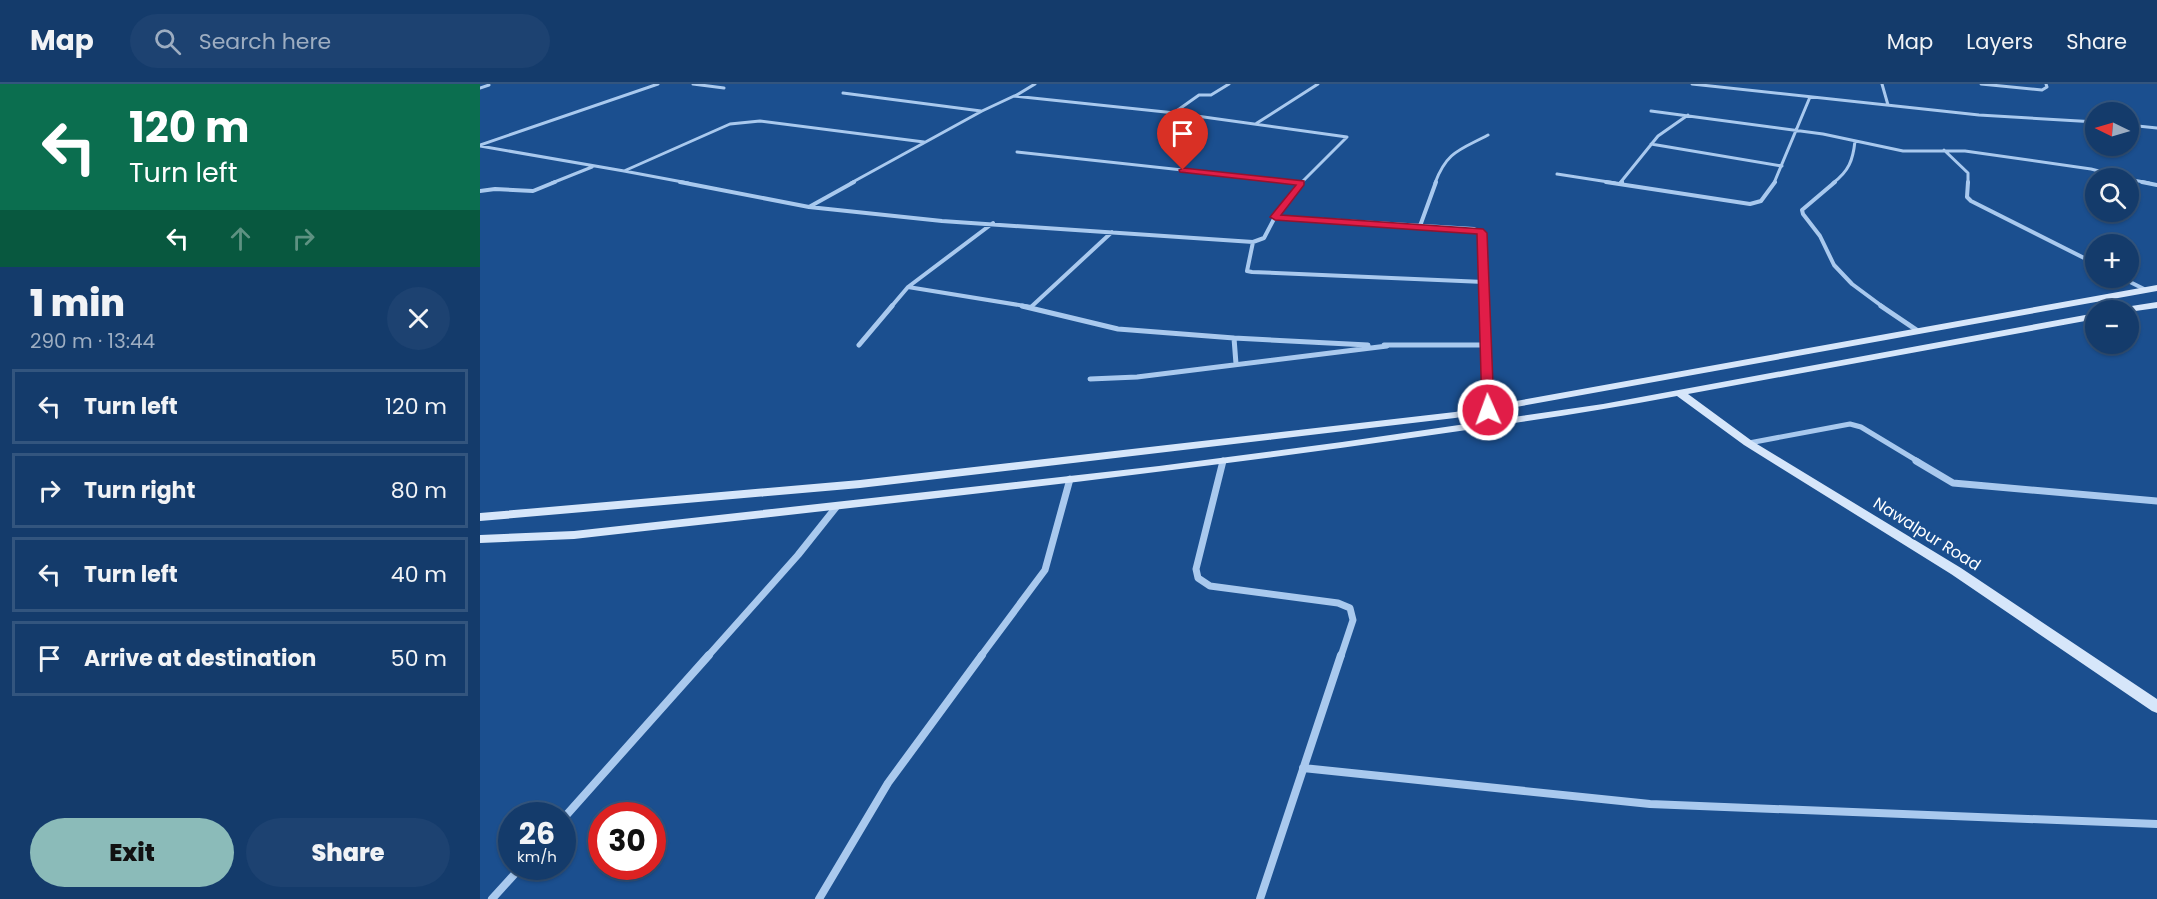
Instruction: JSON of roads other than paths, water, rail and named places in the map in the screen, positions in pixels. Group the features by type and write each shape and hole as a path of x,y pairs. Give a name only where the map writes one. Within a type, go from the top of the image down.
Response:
{"street":[{"path":"480,146 658,84"},
{"path":"693,84 724,88"},
{"path":"809,207 1035,84"},
{"path":"1175,113 1199,95 1211,94 1229,84"},
{"path":"1257,123 1318,84"},
{"path":"1692,84 1979,115 2085,121"},
{"path":"1882,84 1888,105"},
{"path":"1981,84 2042,90 2048,87 2046,84"},
{"path":"480,88 489,85"},
{"path":"843,93 982,111"},
{"path":"480,146 809,207 942,221 1253,242 1264,238 1275,217 1301,183 1347,137 1257,123 1014,96"},
{"path":"1557,174 1755,204 1765,196 1782,166 1810,97"},
{"path":"1652,111 1798,130 1903,151 1944,150 2085,169"},
{"path":"1620,184 1669,125 1688,115"},
{"path":"624,171 730,124 743,121 760,121 926,142"},
{"path":"2139,126 2157,128"},
{"path":"1420,226 1441,168 1450,155 1488,135"},
{"path":"1856,141 1849,169 1807,204 1802,210 1803,216 1819,234 1826,254 1834,266 1856,286 1918,331"},
{"path":"1651,144 1782,166"},
{"path":"1944,150 1968,173 1967,197 1971,201 2085,258"},
{"path":"1017,152 1301,183"},
{"path":"480,191 495,189 533,191 593,167"},
{"path":"2139,181 2157,185"},
{"path":"1275,217 1474,229 1483,233 1488,410"},
{"path":"859,345 908,287 994,223"},
{"path":"1031,307 1112,232"},
{"path":"1253,242 1247,271 1252,272 1484,282"},
{"path":"908,287 1031,307 1118,329 1387,346 1486,345"},
{"path":"480,517 872,483 1488,410 2151,289"},
{"path":"2139,308 2157,305"},
{"path":"480,539 574,535 1223,461 1603,407 2085,318"},
{"path":"1234,338 1236,364"},
{"path":"1090,379 1137,377 1387,346"},
{"name":"Nawalpur Road","path":"1678,392 1748,443 1956,571 2157,707"},
{"path":"1748,443 1850,424 1861,427 1953,483 2157,501"},
{"path":"1223,461 1196,569 1198,578 1210,586 1338,603 1350,608 1353,620 1260,899"},
{"path":"819,899 888,783 1045,570 1070,479"},
{"path":"576,804 798,555 838,505"},
{"path":"1303,768 1650,804 2157,824"},
{"path":"492,899 509,880"}]}
